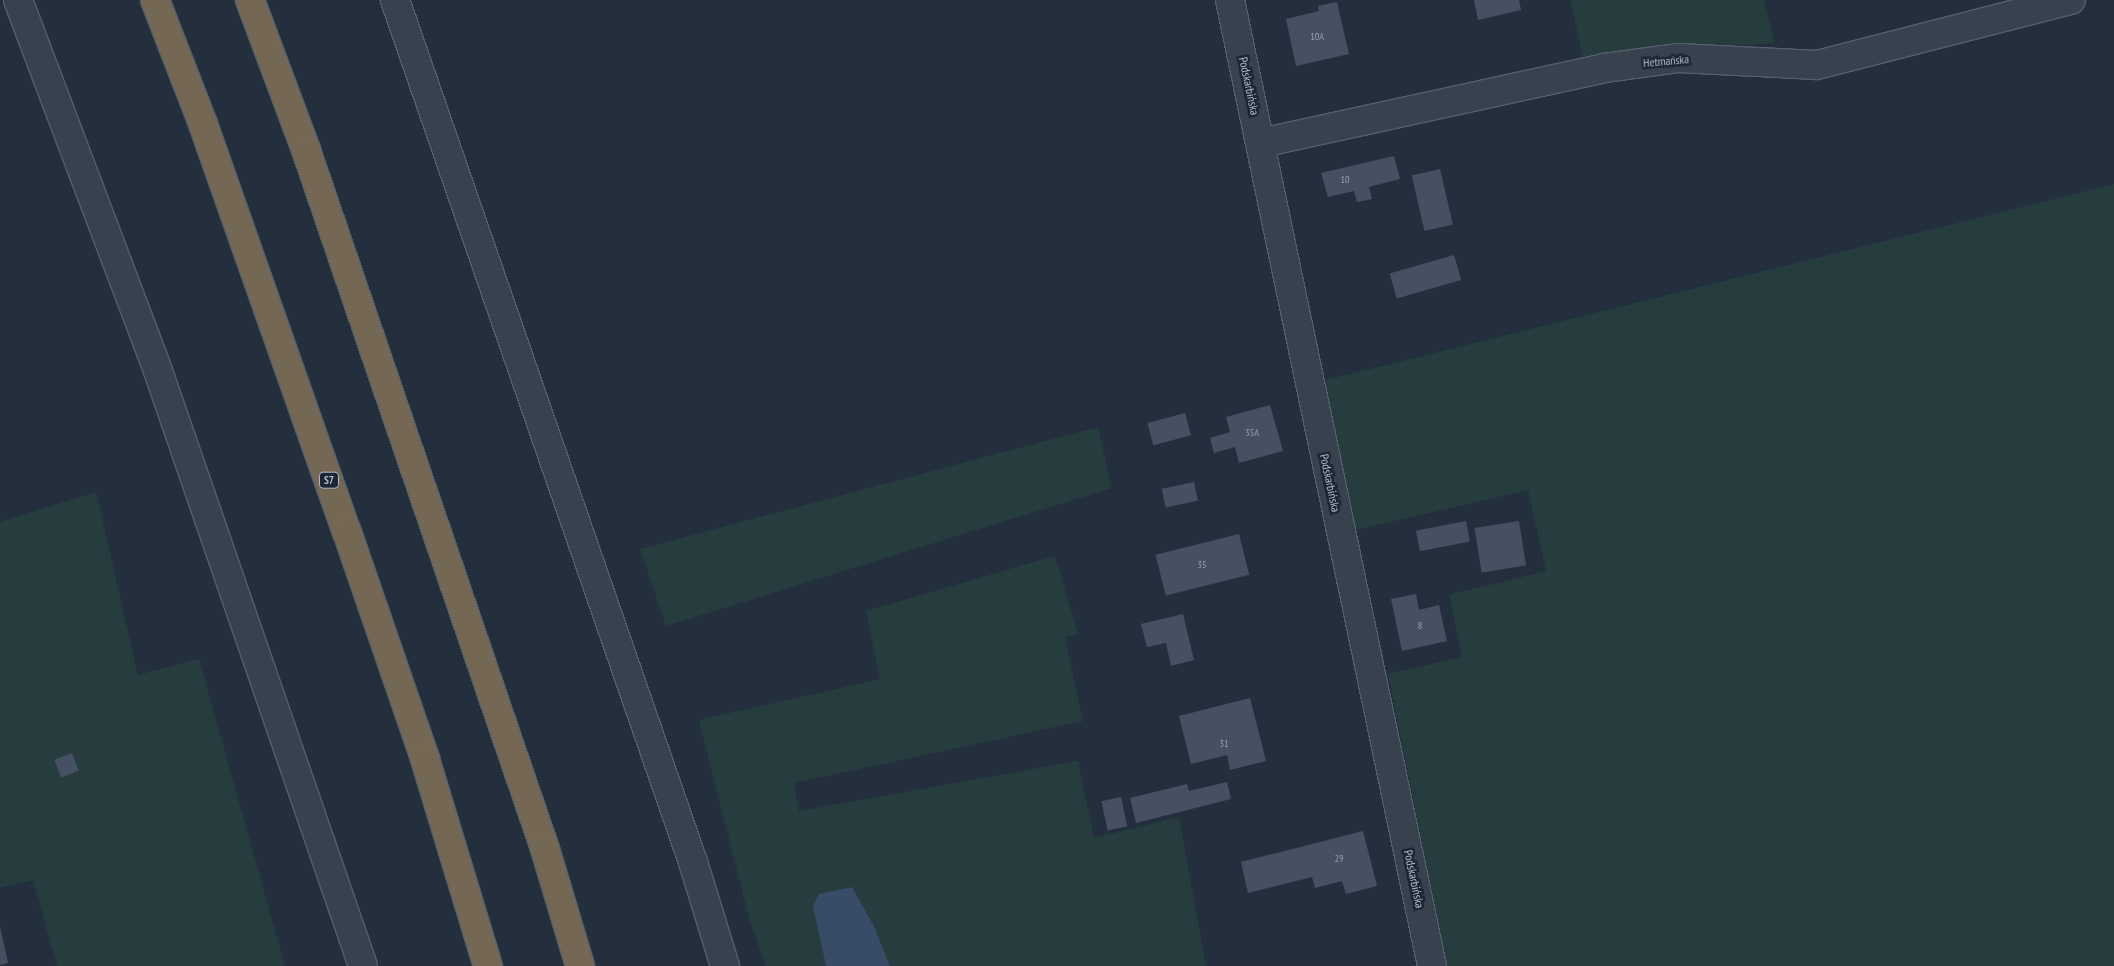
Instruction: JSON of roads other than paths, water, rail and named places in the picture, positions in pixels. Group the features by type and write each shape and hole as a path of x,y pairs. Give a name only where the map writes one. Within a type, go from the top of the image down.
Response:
{"highway":[{"name":"S7","path":"155,0 203,124 350,541 425,759 488,966"},
{"path":"250,0 306,150 542,840 580,966"}],"street":[{"path":"18,0 164,386 363,966"},
{"path":"395,0 689,853 725,966"},
{"name":"Podskarbińska","path":"1230,0 1432,966"},
{"name":"Hetmańska","path":"1261,143 1604,68 1679,58 1817,65 2071,0"}],"water":[{"path":"852,887 874,926 890,966 826,966 813,906 819,894"}]}
